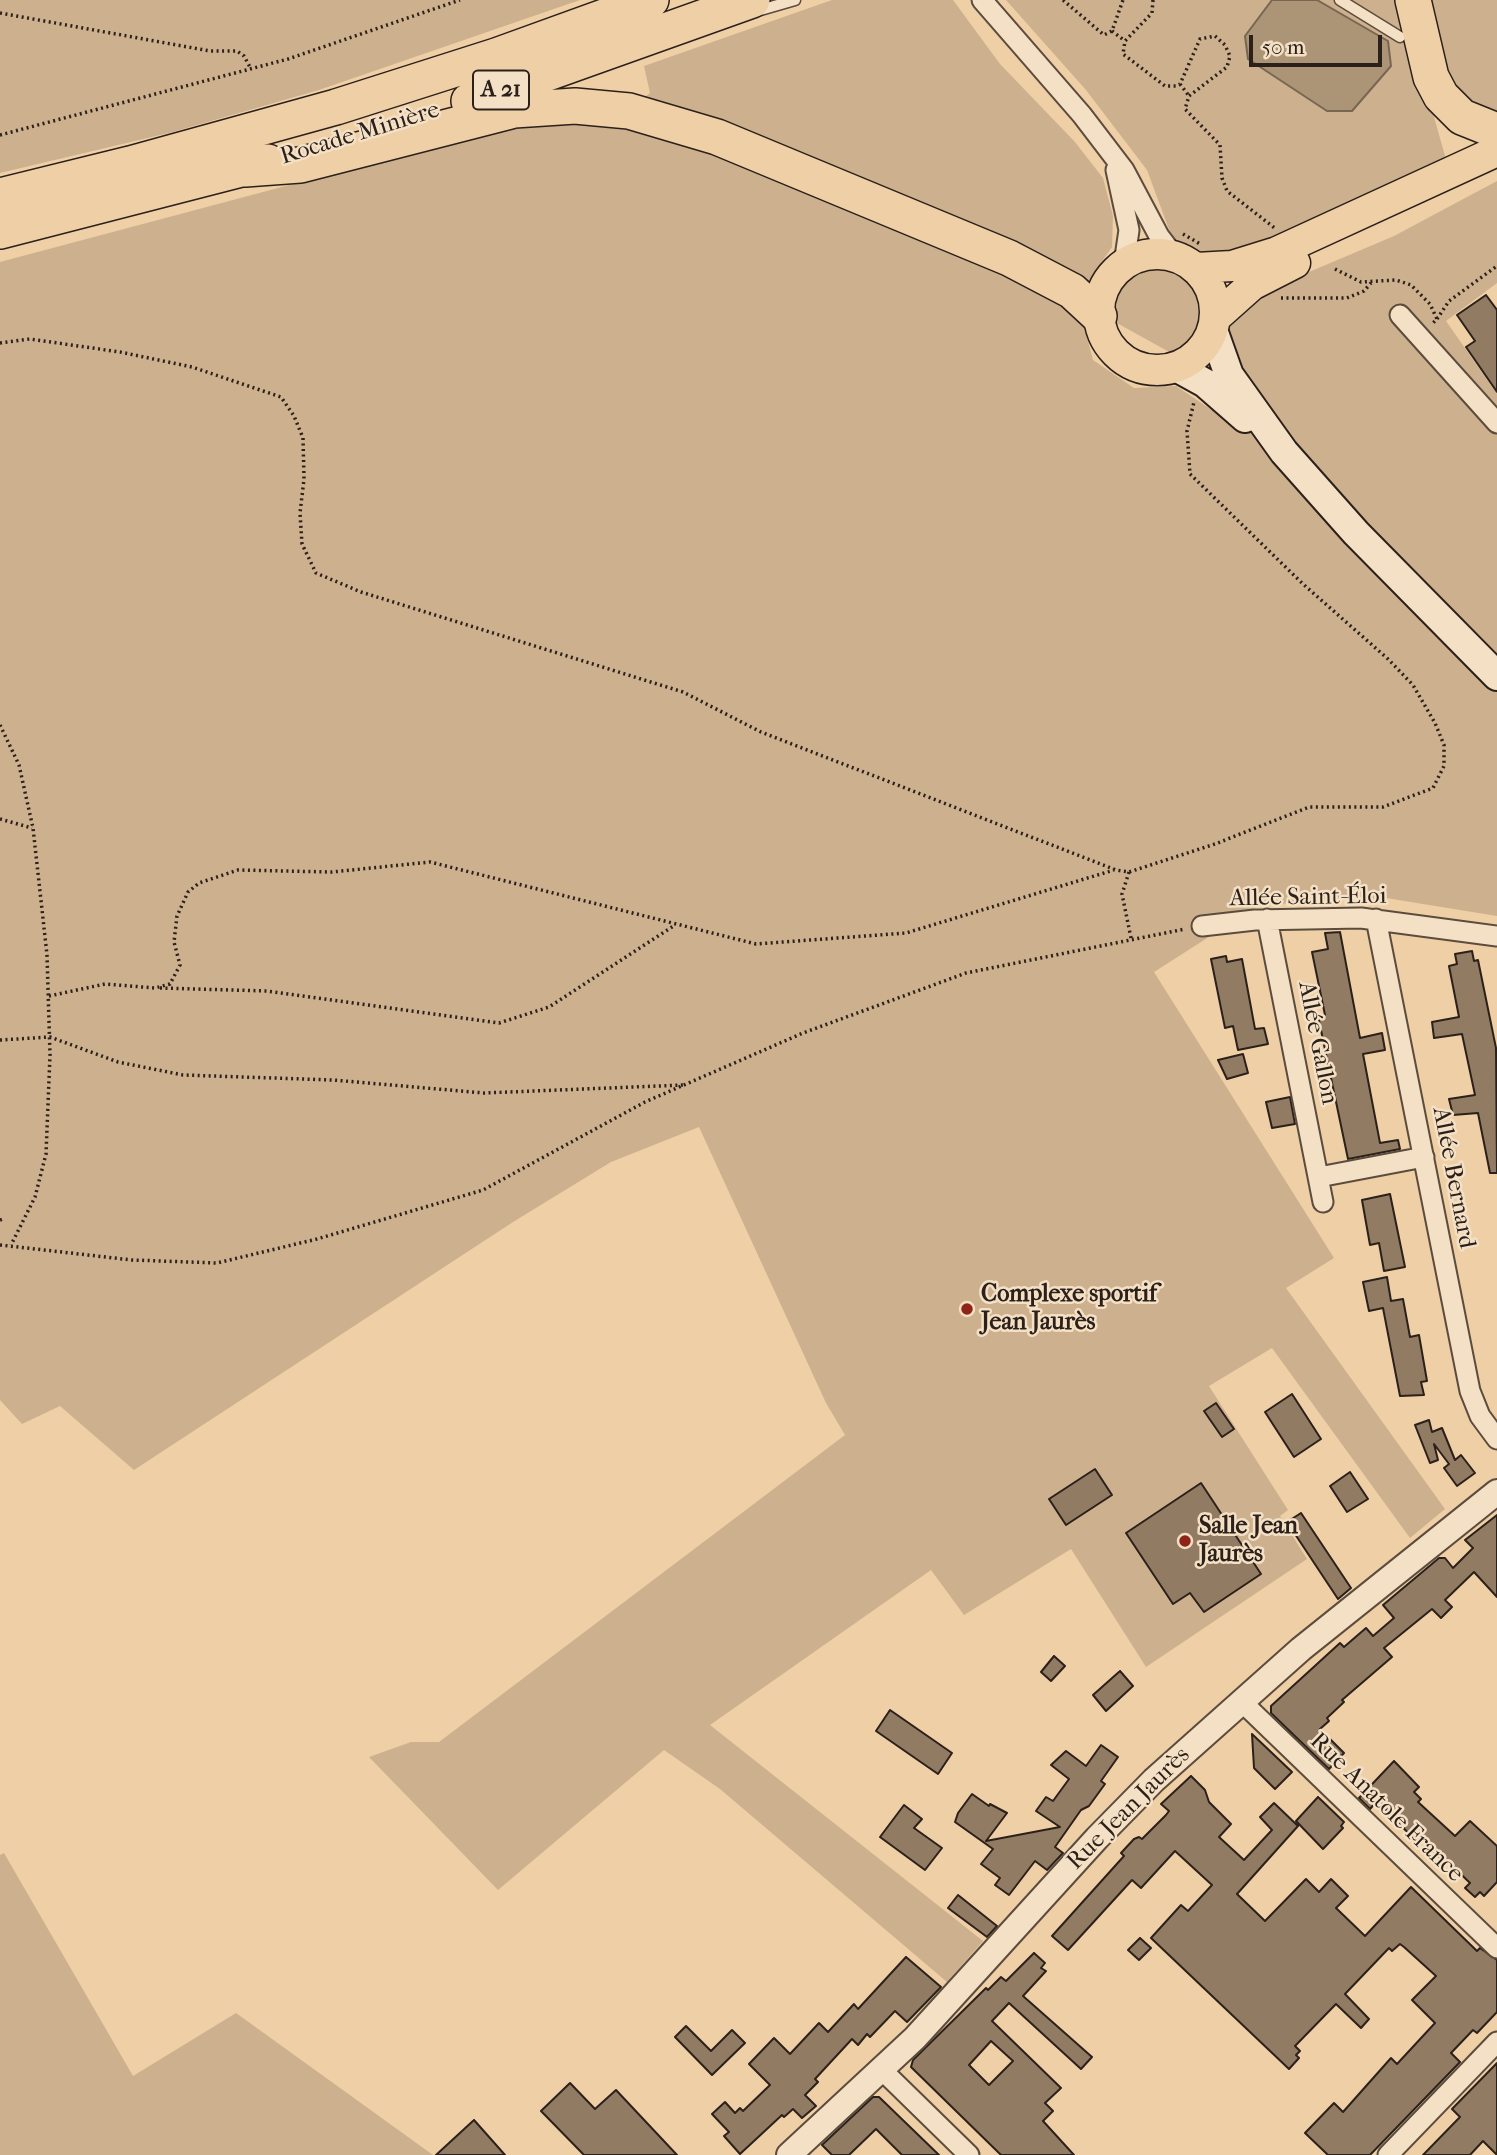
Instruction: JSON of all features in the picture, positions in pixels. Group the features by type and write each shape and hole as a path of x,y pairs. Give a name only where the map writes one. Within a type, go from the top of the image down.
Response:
{"highway":[{"name":"Rocade Minière","path":"0,196 200,146 335,107 496,56 651,0"},
{"name":"Rocade Minière","path":"0,231 245,169 418,118 752,0"},
{"path":"1413,0 1431,77 1441,96 1462,117 1497,131"},
{"path":"245,169 300,165 514,110 575,106 620,110 664,119 717,137 1009,258 1061,284 1099,316"}],"main road":[{"path":"1497,151 1277,252 1232,266 1145,255 1125,264 1105,286 1099,316 1105,338 1125,360 1153,370 1175,367 1201,350 1214,324 1233,299 1264,278 1497,168"},
{"path":"1186,262 1210,287 1214,324 1229,375 1284,453"},
{"path":"1175,367 1194,376 1219,394 1284,453 1356,533 1497,676"},
{"path":"1443,620 1497,664"}],"street":[{"path":"987,6 1108,149 1132,180 1159,236 1186,262"},
{"path":"1108,149 1128,214 1129,244 1125,264"},
{"path":"1400,315 1497,424"},
{"name":"Allée Saint-Éloi","path":"1202,926 1267,919 1376,919 1497,936"},
{"name":"Allée Gallon","path":"1267,919 1323,1202"},
{"name":"Allée Bernard","path":"1376,919 1470,1391 1480,1416 1497,1439"},
{"path":"1319,1177 1424,1157"},
{"name":"Rue Jean Jaurès","path":"799,2150 915,2038 1116,1817 1317,1636 1497,1492"},
{"name":"Rue Anatole France","path":"1242,1702 1497,1948"},
{"path":"1388,2155 1497,2042"},
{"path":"882,2070 969,2155"}],"lane":[{"path":"667,32 795,0"},
{"path":"1340,0 1400,37"}],"path":[{"path":"0,135 288,60 460,0"},
{"path":"1063,0 1100,34 1112,31"},
{"path":"1112,31 1123,0"},
{"path":"1153,0 1152,13 1125,41 1122,50 1126,58 1165,86 1180,84"},
{"path":"0,13 210,51 237,51 244,56 251,69"},
{"path":"1112,31 1125,41"},
{"path":"1180,84 1200,39 1210,35 1219,38 1228,50 1230,61 1222,71 1189,96 1185,105 1187,113 1220,145 1222,178 1227,191 1283,233"},
{"path":"1180,84 1189,96"},
{"path":"1418,335 1437,319 1449,301 1497,266"},
{"path":"1335,269 1362,282 1396,280 1411,285 1424,298 1437,319"},
{"path":"0,343 30,339 120,352 192,367 281,397 294,416 303,438 304,479 300,513 302,544 316,572 361,593 683,692 761,732 1116,870 1129,872 1172,860 1309,807 1383,807 1433,788 1444,766"},
{"path":"0,725 19,765 33,828 47,955 50,1037 46,1154 35,1197 11,1245"},
{"path":"0,819 33,828"},
{"path":"155,988 170,984 180,965 174,943 177,916 188,892 200,883 238,870 332,872 430,862 756,944 906,933 1116,870"},
{"path":"1129,872 1122,894 1131,938"},
{"path":"49,996 104,984 267,991 499,1023 550,1007 676,925"},
{"path":"0,1245 132,1260 218,1263 424,1210 483,1190 584,1132 803,1033 967,973 1131,938 1202,926"},
{"path":"0,1040 50,1037 118,1062 183,1075 333,1080 484,1093 685,1085"}],"shaded area":[{"path":"0,0 580,0 319,90 173,132 0,173"},
{"path":"832,0 953,0 1000,64 1075,142 1103,178 1113,216 1112,247 1094,273 1081,314 1093,360 1134,388 1176,386 1212,410 1242,375 1224,336 1232,315 1283,283 1394,236 1497,181 1497,283 1446,321 1497,394 1497,916 1386,898 1259,905 1154,972 1334,1258 1286,1288 1445,1509 1410,1538 1272,1348 1209,1386 1288,1510 1280,1516 1307,1559 1146,1667 1071,1549 964,1615 931,1570 710,1725 983,1941 947,1982 720,1789 664,1750 498,1890 369,1757 411,1742 439,1742 845,1435 826,1403 699,1127 611,1162 513,1222 134,1470 60,1406 22,1424 0,1400 0,262 511,126 616,120 650,93 644,66"},
{"path":"1006,0 1401,0 1447,163 1343,213 1214,259 1190,255 1174,243 1147,170 1086,90"},
{"path":"1272,0 1317,0 1388,41 1391,66 1352,111 1327,111 1248,59 1245,36"},
{"path":"1426,0 1497,0 1497,117 1455,95"},
{"path":"1163,268 1178,273 1191,284 1201,307 1196,332 1185,345 1171,353 1115,322 1114,313 1120,289 1131,277 1146,269"},
{"path":"4,1853 133,2076 236,2013 433,2155 0,2155 0,1855"}],"building":[{"path":"1486,295 1497,310 1497,392 1466,347 1475,341 1457,315"},
{"path":"1340,932 1360,1038 1382,1033 1385,1050 1363,1054 1380,1143 1398,1140 1400,1149 1348,1159 1318,1016 1325,1015 1312,952 1328,949 1325,933"},
{"path":"1472,951 1474,961 1478,960 1496,1048 1497,1173 1490,1173 1478,1113 1453,1115 1449,1099 1475,1095 1462,1034 1434,1038 1432,1022 1459,1017 1449,966 1457,964 1455,954"},
{"path":"1226,956 1227,962 1242,959 1255,1029 1264,1028 1268,1044 1238,1050 1233,1026 1225,1028 1211,959"},
{"path":"1243,1054 1248,1073 1227,1079 1218,1060"},
{"path":"1290,1097 1295,1124 1272,1128 1266,1102"},
{"path":"1390,1194 1405,1267 1384,1271 1379,1243 1370,1245 1362,1200"},
{"path":"1387,1277 1391,1301 1403,1299 1410,1337 1419,1335 1427,1381 1421,1382 1424,1395 1400,1396 1383,1308 1369,1311 1363,1282"},
{"path":"1292,1394 1321,1439 1294,1457 1265,1412"},
{"path":"1216,1403 1234,1429 1222,1437 1204,1411"},
{"path":"1429,1420 1432,1432 1442,1428 1455,1460 1461,1455 1475,1473 1457,1486 1444,1468 1449,1464 1434,1444 1438,1460 1430,1463 1415,1425"},
{"path":"1095,1469 1112,1495 1066,1525 1049,1499"},
{"path":"1350,1472 1368,1499 1347,1512 1330,1486"},
{"name":"Salle Jean Jaurès","path":"1201,1483 1261,1574 1204,1612 1190,1593 1173,1604 1126,1533"},
{"path":"1301,1513 1351,1588 1338,1599 1287,1522"},
{"path":"1497,1515 1497,1597 1474,1572 1445,1600 1452,1607 1441,1618 1432,1609 1384,1648 1392,1657 1342,1700 1344,1702 1320,1729 1344,1753 1329,1769 1271,1713 1271,1706 1340,1643 1344,1647 1366,1628 1373,1636 1394,1618 1383,1605 1439,1558 1445,1558 1453,1568 1473,1548 1465,1540"},
{"path":"1054,1656 1065,1666 1051,1681 1041,1672"},
{"path":"1120,1671 1133,1686 1106,1711 1093,1695"},
{"path":"890,1710 952,1753 938,1774 876,1731"},
{"path":"1252,1734 1292,1772 1275,1789 1254,1768"},
{"path":"1101,1745 1118,1757 1101,1781 1105,1784 1089,1806 1081,1810 1055,1847 1063,1853 1047,1870 1035,1861 1009,1895 995,1885 1000,1878 981,1864 993,1849 955,1822 958,1813 972,1794 989,1806 990,1804 1007,1813 986,1841 1060,1827 1036,1811 1046,1797 1053,1801 1069,1779 1051,1765 1066,1751 1086,1766"},
{"path":"1394,1761 1419,1787 1414,1792 1421,1799 1418,1802 1455,1836 1470,1821 1497,1846 1497,1882 1484,1896 1480,1892 1475,1897 1465,1888 1470,1883 1420,1839 1417,1842 1377,1801 1370,1809 1359,1798"},
{"path":"1191,1776 1205,1790 1209,1802 1231,1824 1219,1837 1244,1860 1272,1830 1260,1817 1274,1803 1298,1826 1237,1894 1265,1921 1306,1879 1319,1892 1331,1879 1348,1896 1336,1908 1365,1936 1411,1887 1477,1951 1480,1948 1497,1960 1497,2012 1477,2033 1473,2030 1451,2053 1460,2062 1370,2155 1328,2155 1305,2133 1334,2103 1343,2112 1391,2058 1397,2064 1435,2023 1412,2000 1436,1976 1400,1944 1392,1951 1389,1948 1345,1994 1369,2019 1361,2028 1336,2004 1295,2046 1300,2051 1296,2055 1299,2058 1289,2069 1151,1938 1181,1905 1188,1911 1212,1885 1175,1851 1141,1888 1132,1880 1068,1950 1052,1936 1124,1856 1121,1853 1134,1839 1142,1839 1166,1815 1169,1811 1161,1804"},
{"path":"1318,1797 1344,1822 1341,1826 1343,1828 1323,1849 1296,1821"},
{"path":"904,1805 922,1819 914,1828 942,1848 925,1870 880,1837"},
{"path":"958,1895 997,1926 987,1937 948,1908"},
{"path":"1140,1938 1151,1948 1139,1960 1128,1950"},
{"path":"1034,1953 1045,1963 1041,1968 1046,1971 1023,1996 1092,2057 1081,2069 1009,2003 992,2021 1061,2088 1045,2103 1053,2111 1043,2121 1074,2155 1001,2155 911,2067 913,2060 986,1988 988,1990 1001,1977 1006,1981","holes":["991,2041 1013,2061 989,2085 969,2065"]},
{"path":"906,1957 941,1987 907,2022 895,2011 870,2037 867,2034 858,2045 852,2039 815,2079 818,2082 805,2095 816,2106 802,2118 793,2109 784,2117 782,2115 740,2154 724,2136 729,2132 712,2114 725,2102 735,2113 740,2108 743,2111 770,2085 749,2064 774,2038 790,2054 819,2023 828,2032 854,2004 858,2009"},
{"path":"686,2026 711,2051 732,2030 745,2043 712,2075 675,2037"},
{"path":"1497,2063 1497,2155 1483,2141 1470,2155 1423,2155 1460,2117 1452,2109"},
{"path":"570,2083 595,2109 616,2090 677,2155 584,2155 541,2111"},
{"path":"873,2097 879,2097 939,2155 902,2155 876,2129 849,2155 832,2155 822,2145"},
{"path":"474,2120 505,2155 436,2155"}],"place":[{"name":"Complexe sportif Jean Jaurès","path":"967,1309"},
{"name":"Salle Jean Jaurès","path":"1185,1541"}]}
